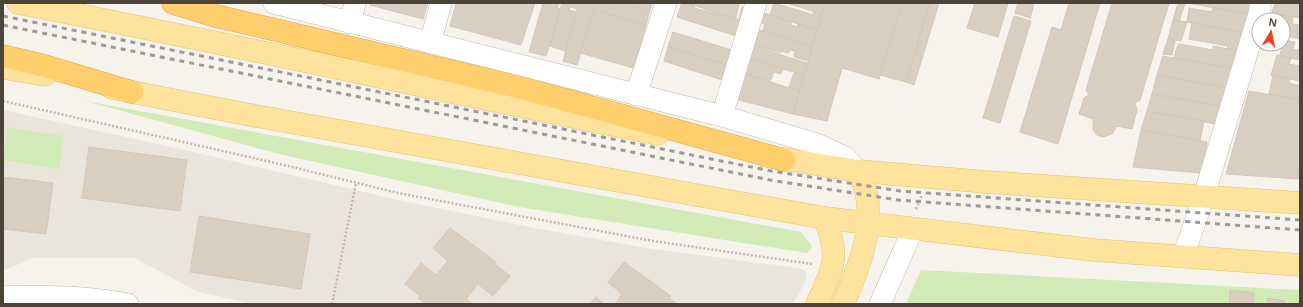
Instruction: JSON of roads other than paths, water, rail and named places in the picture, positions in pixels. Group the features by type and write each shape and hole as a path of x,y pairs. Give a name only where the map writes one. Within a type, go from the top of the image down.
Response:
{"highway":[{"path":"173,3 212,15 522,88 784,160"},
{"path":"3,40 46,66"},
{"path":"3,56 46,66 132,92"}],"main road":[{"path":"18,3 162,31 436,90 784,160 858,171 1300,203"},
{"path":"3,68 245,114 825,218 1093,250 1300,265"},
{"path":"843,304 860,264 868,223 866,191 858,171"},
{"path":"817,304 833,268 834,249 825,218"}],"street":[{"path":"274,3 722,116 817,144 845,157 858,171"},
{"path":"350,23 355,3"},
{"path":"430,43 441,3"},
{"path":"636,95 666,3"},
{"path":"722,116 756,3"},
{"path":"1183,257 1204,196 1260,10 1260,3"},
{"path":"880,304 913,229"},
{"path":"3,296 53,296 107,300 128,304"}],"railway":[{"path":"3,16 771,171 900,191 1300,220"},
{"path":"3,25 770,180 898,200 1300,230"}]}
